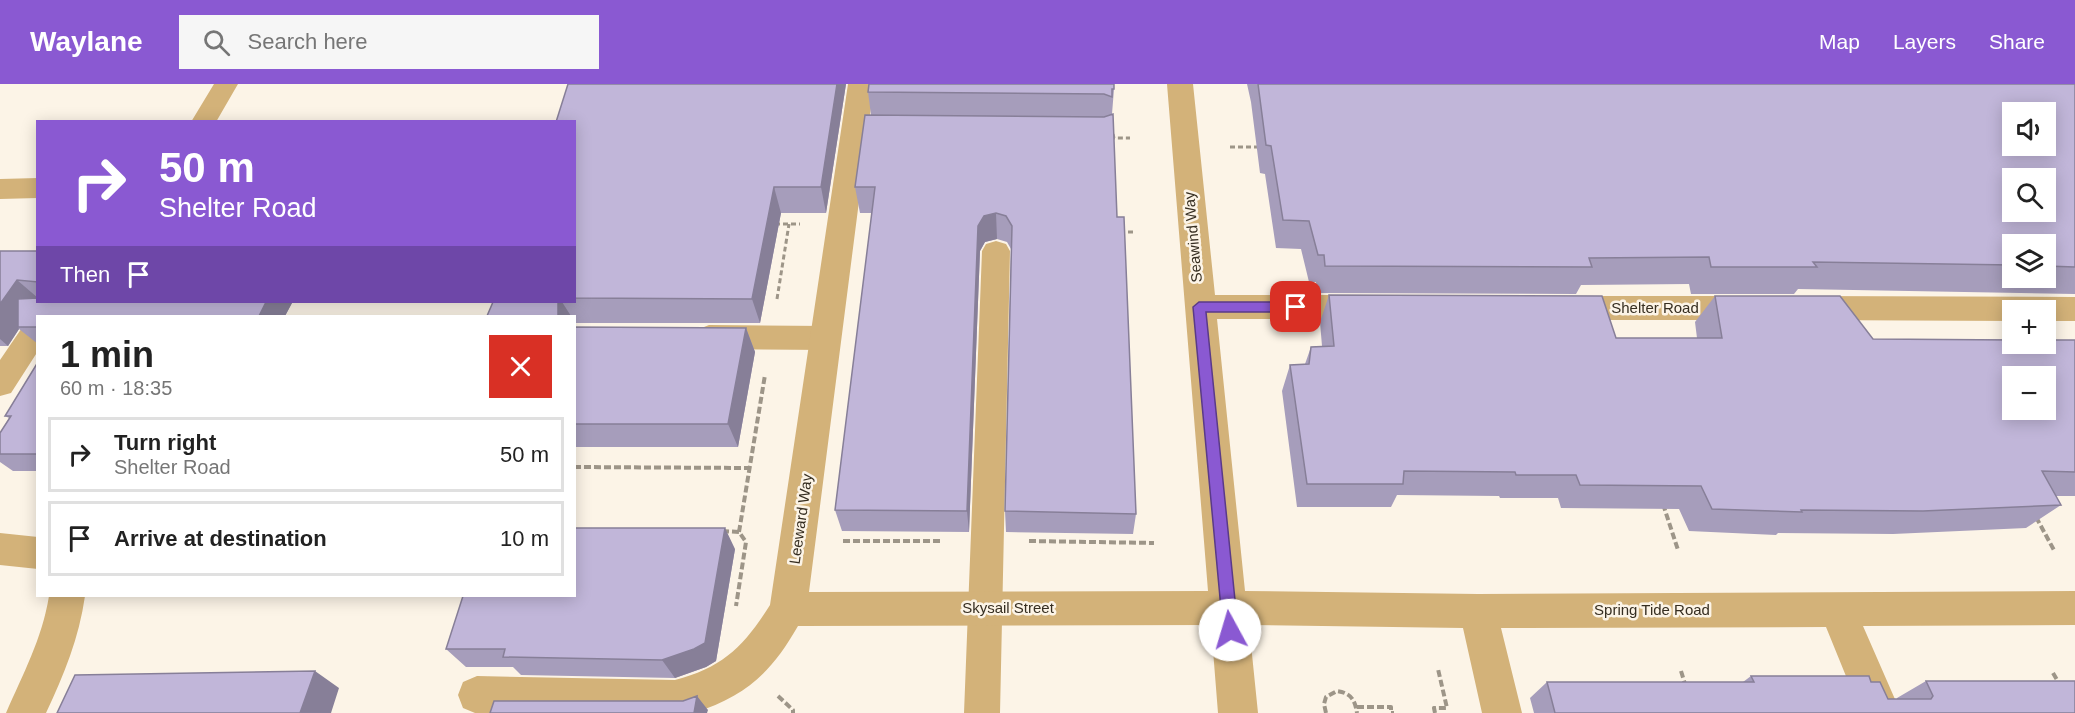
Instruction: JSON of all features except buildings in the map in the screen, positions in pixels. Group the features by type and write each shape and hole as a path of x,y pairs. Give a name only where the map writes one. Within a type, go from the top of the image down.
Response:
{"street":[{"name":"Leeward Way","path":"477,695 675,699 702,694 726,681 760,654 788,609 826,338 867,131 861,84"},
{"name":"Seawind Way","path":"1180,84 1238,713"},
{"path":"1199,307 1398,307"},
{"name":"Shelter Road","path":"1536,308 2075,309"},
{"path":"0,549 36,553"},
{"path":"26,713 41,683 63,626 67,597"},
{"name":"Skysail Street","path":"788,609 1228,608"},
{"name":"Spring Tide Road","path":"1228,608 1478,611 2075,608"},
{"path":"1837,609 1881,713"},
{"path":"1478,611 1502,713"}],"lane":[{"path":"204,120 226,84"},
{"path":"0,189 36,188"},
{"path":"982,713 996,251"},
{"path":"16,372 36,331"},
{"path":"678,337 826,338"}],"path":[{"path":"1113,132 1114,138 1130,138"},
{"path":"1230,147 1265,147"},
{"path":"766,224 807,224"},
{"path":"775,309 789,224"},
{"path":"735,608 746,542 739,531 766,366"},
{"path":"576,467 749,468"},
{"path":"1659,494 1678,550"},
{"path":"2033,511 2055,552"},
{"path":"716,531 739,531"},
{"path":"1022,540 1154,543"},
{"path":"842,541 944,541"},
{"path":"1435,713 1434,708 1447,708 1438,669"},
{"path":"1681,671 1688,692"},
{"path":"2053,673 2063,693"},
{"path":"1326,713 1323,707 1325,696 1334,691 1351,695 1357,706 1357,713"},
{"path":"1357,706 1391,706 1391,713 1394,713"}],"route":[{"path":"1230,630 1199,307 1296,307"}]}
